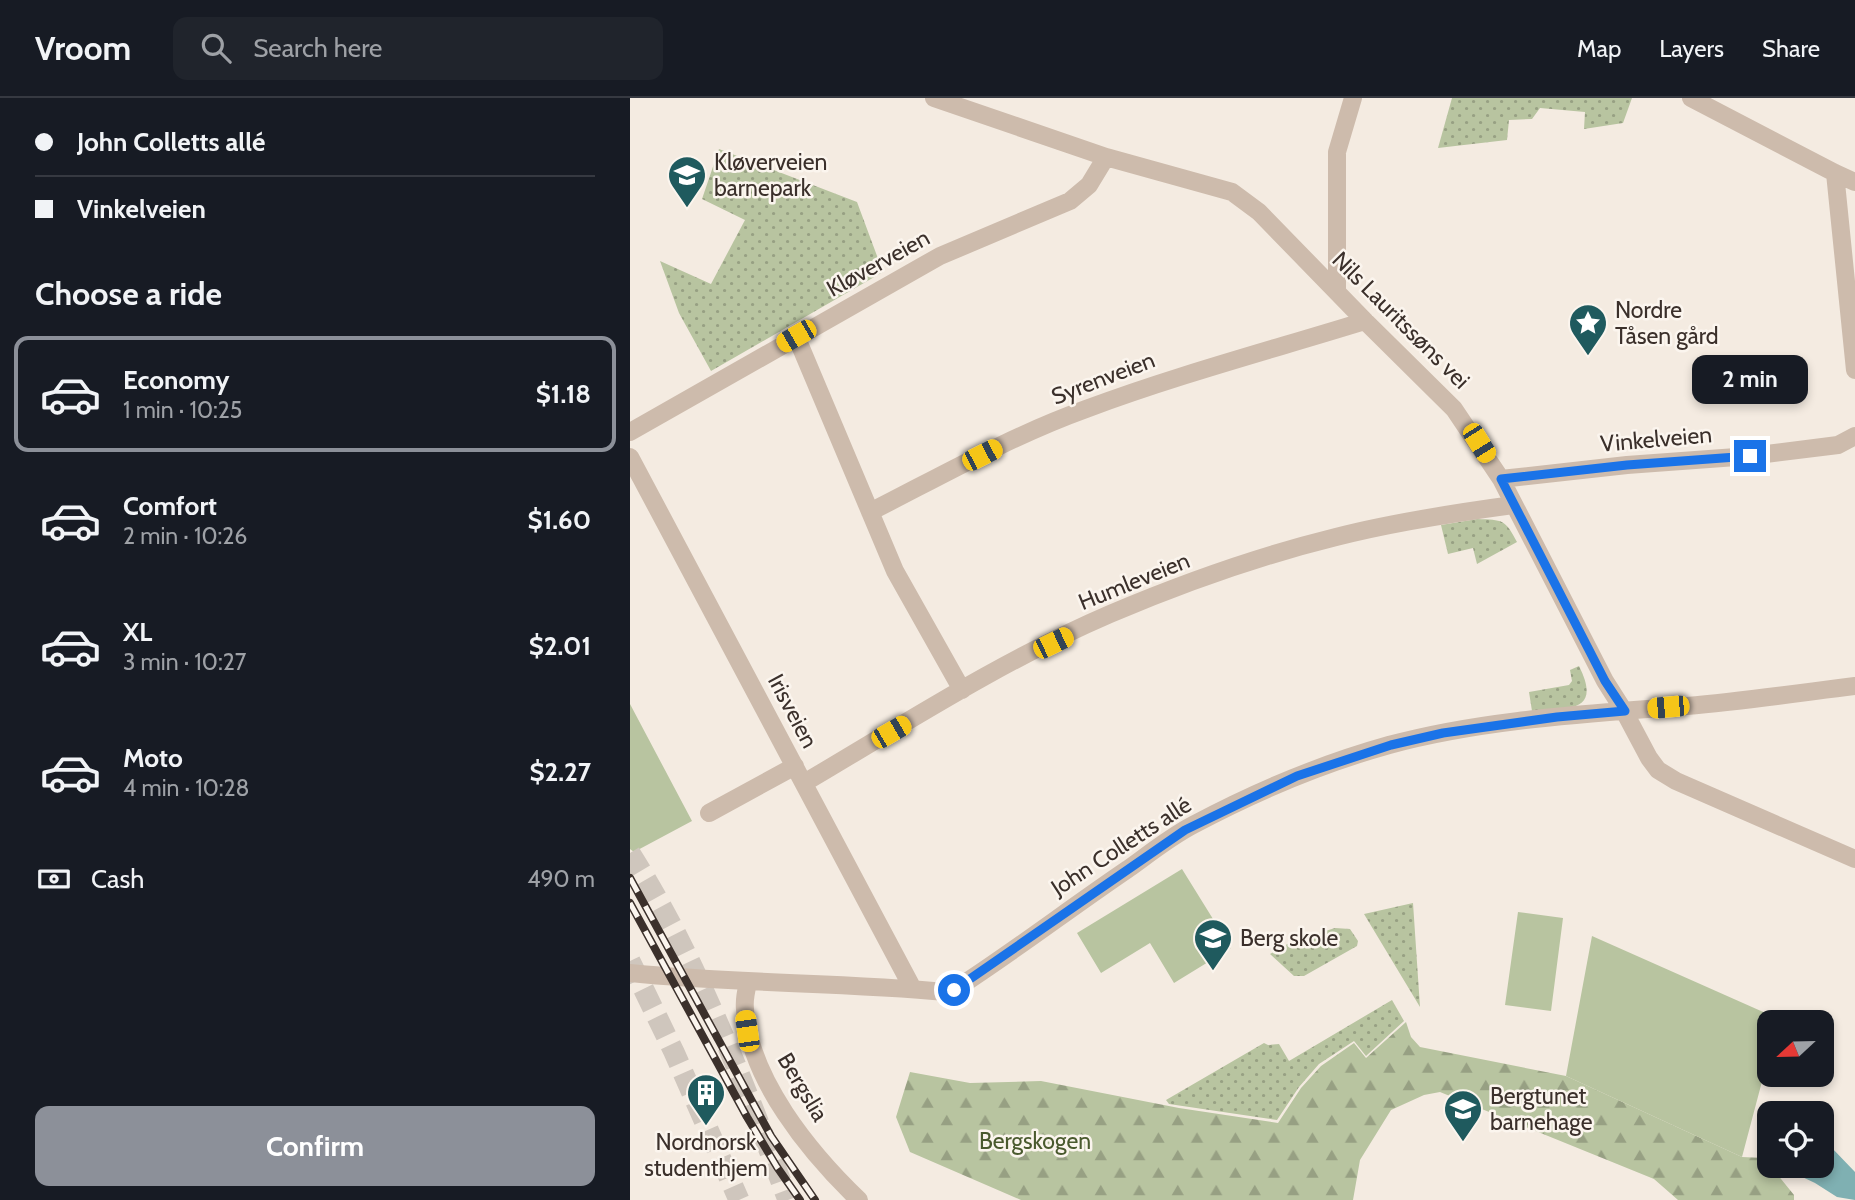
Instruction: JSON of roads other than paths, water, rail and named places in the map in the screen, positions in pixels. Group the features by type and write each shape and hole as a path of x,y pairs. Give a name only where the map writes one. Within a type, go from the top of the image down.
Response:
{"street":[{"name":"Nils Lauritssøns vei","path":"934,98 1106,156 1232,192 1259,212 1454,409 1501,479 1605,681 1625,711 1648,758 1664,775 1855,859"},
{"path":"1337,291 1337,152 1353,98"},
{"path":"1691,98 1855,182"},
{"name":"Kløverveien","path":"630,432 940,256 1070,201 1089,185 1106,156"},
{"path":"1835,173 1855,369"},
{"name":"Syrenveien","path":"870,512 1004,444 1084,409 1168,379 1364,321"},
{"path":"796,336 895,570 962,690"},
{"name":"Vinkelveien","path":"1501,479 1800,450 1838,445 1855,436"},
{"name":"Irisveien","path":"630,457 913,989"},
{"name":"Humleveien","path":"804,783 962,690 1109,615 1266,557 1349,534 1442,515 1513,505"},
{"name":"John Colletts allé","path":"630,973 748,983 947,992 954,990 1185,830 1233,805 1322,766 1391,745 1443,733 1557,717 1690,706 1855,686"},
{"path":"709,813 795,766"},
{"name":"Bergslia","path":"748,983 744,1007 747,1031 759,1067 778,1101 803,1136 859,1200"}],"water":[{"path":"1834,1150 1855,1172 1855,1200 1837,1197 1804,1178 1834,1178"}],"tunnel":[{"path":"630,853 677,936 718,1022 788,1200"},
{"path":"630,961 674,1052 739,1200"}],"railway":[{"path":"630,878 771,1136 815,1200"},
{"path":"630,903 747,1117 800,1200"}],"place":[{"name":"Kløverveien barnepark","path":"687,209"},
{"name":"Nordre Tåsen gård","path":"1588,357"},
{"name":"Berg skole","path":"1213,972"},
{"name":"Nordnorsk studenthjem","path":"706,1127"},
{"name":"Bergtunet barnehage","path":"1463,1143"}],"park label":[{"name":"Bergskogen","path":"1035,1141"}]}
